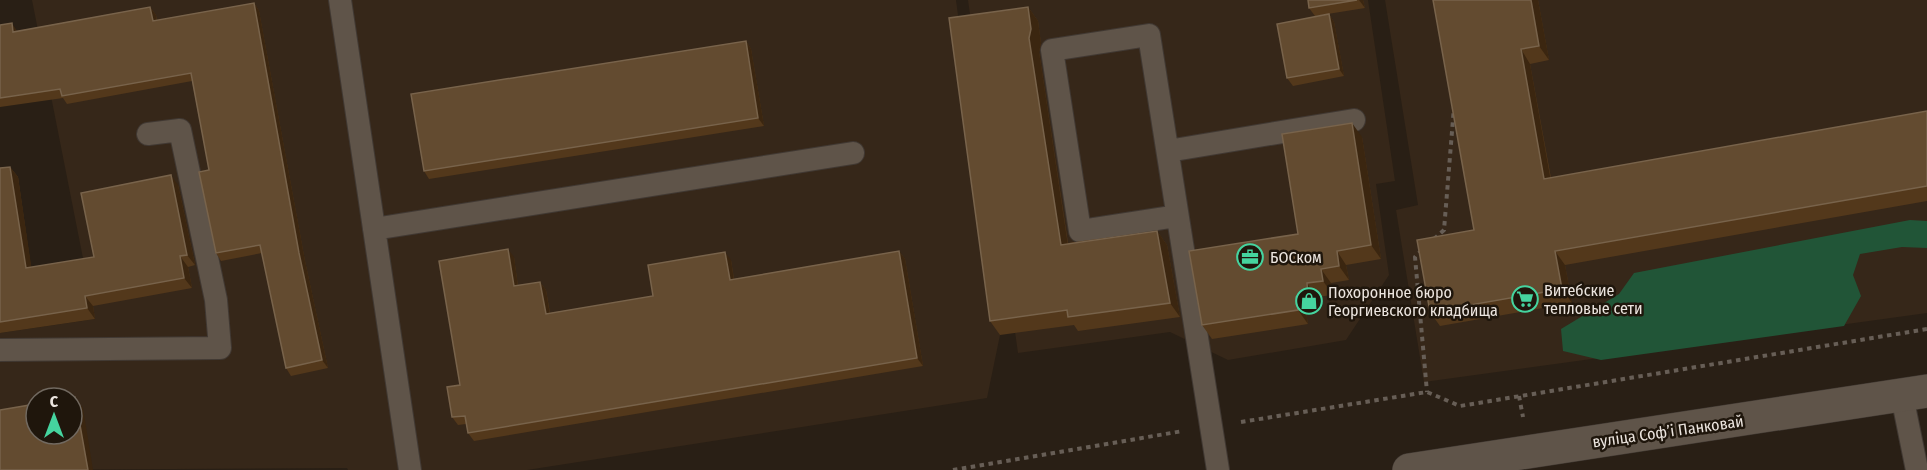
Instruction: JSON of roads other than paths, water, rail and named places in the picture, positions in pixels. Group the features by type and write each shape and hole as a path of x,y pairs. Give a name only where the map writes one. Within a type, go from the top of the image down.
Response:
{"street":[{"name":"вуліца Софʼі Панковай","path":"1418,469 1914,394"}],"lane":[{"path":"340,0 410,470"},
{"path":"1177,216 1080,231 1052,50 1149,35 1218,470"},
{"path":"1168,151 1354,120"},
{"path":"0,350 220,348 216,300 180,130 148,134"},
{"path":"374,229 853,153"},
{"path":"1914,394 1918,469"}],"place":[{"name":"БОСком","path":"1250,257"},
{"name":"Витебские тепловые сети","path":"1525,299"},
{"name":"Похоронное бюро Георгиевского кладбища","path":"1309,301"}]}
